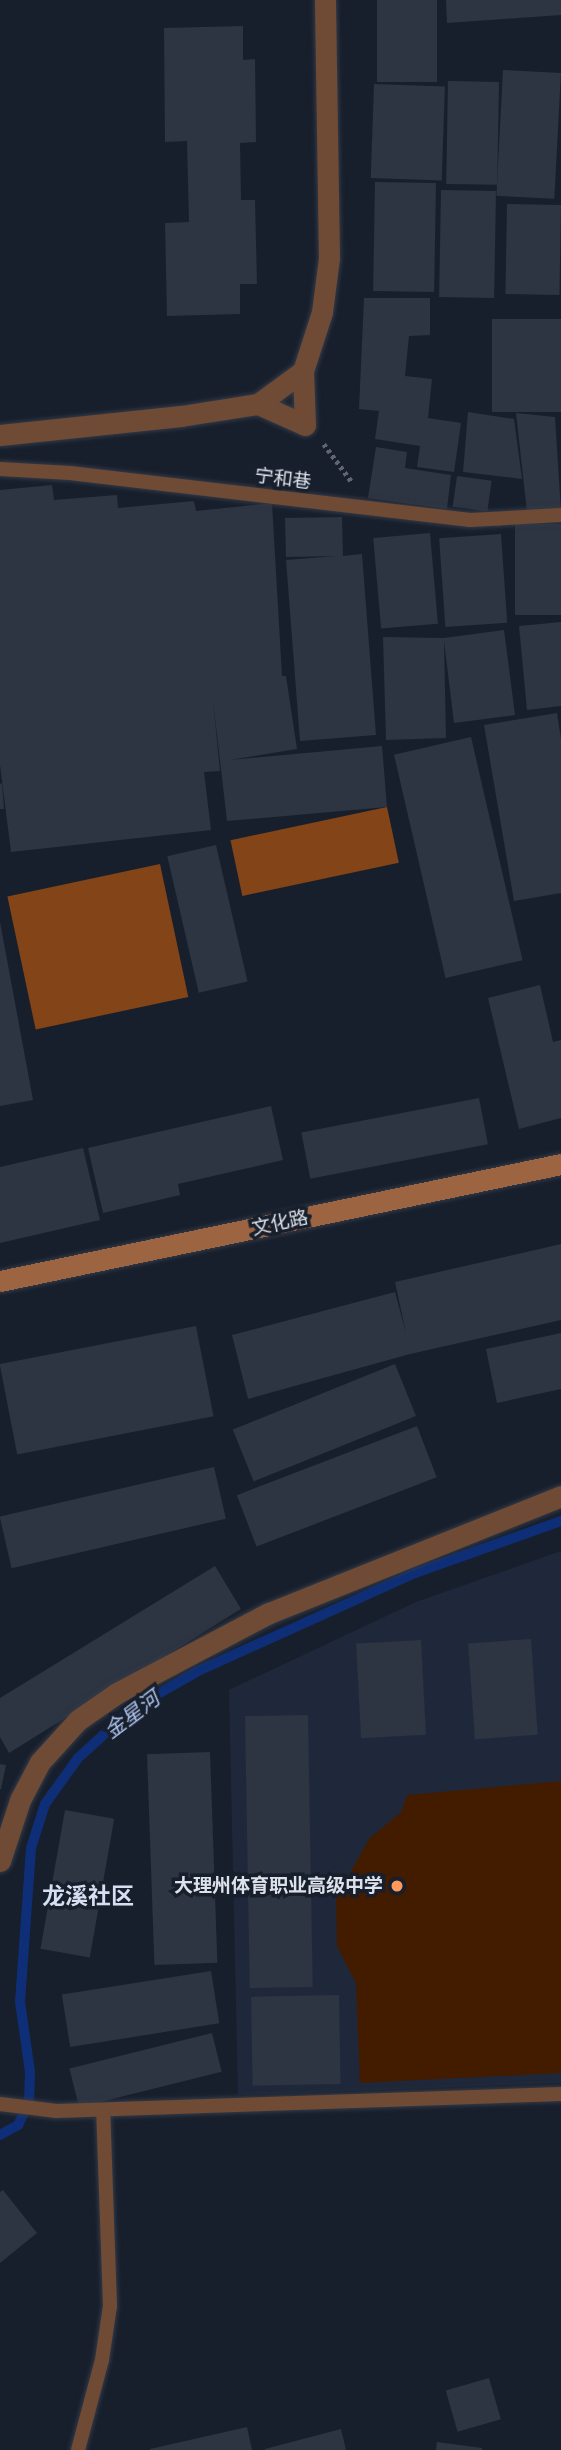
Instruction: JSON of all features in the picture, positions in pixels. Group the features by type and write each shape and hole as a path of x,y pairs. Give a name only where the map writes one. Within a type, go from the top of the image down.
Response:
{"street":[{"path":"258,404 305,425 303,370 322,312 330,258 325,0"},
{"path":"0,435 181,416 258,404 303,370"},
{"name":"文化路","path":"0,1281 561,1164"},
{"path":"0,1861 20,1800 40,1762 78,1720 117,1693 269,1613 561,1496"}],"lane":[{"name":"宁和巷","path":"0,469 70,472 470,520 561,515"},
{"path":"5,2103 57,2111 561,2094"},
{"path":"78,2450 102,2360 110,2306 103,2110"}],"path":[{"path":"305,425 338,457 352,482 355,507"}],"shaded area":[{"path":"387,807 399,863 242,896 230,840"},
{"path":"160,864 188,997 36,1029 7,896"},
{"name":"大理州体育职业高级中学","path":"561,1551 561,2083 238,2095 229,1690 416,1602"},
{"path":"561,1781 561,2073 360,2083 356,1983 337,1946 336,1898 369,1839 401,1812 407,1795"}],"building":[{"path":"377,0 437,0 437,82 377,82"},
{"path":"446,0 561,0 561,15 447,23"},
{"path":"243,26 243,60 255,59 256,142 240,143 241,200 255,200 257,284 240,284 240,314 167,316 165,223 189,222 187,141 165,142 164,28"},
{"path":"503,70 561,73 554,199 496,196"},
{"path":"448,81 499,82 497,185 446,184"},
{"path":"374,84 445,86 442,180 371,178"},
{"path":"375,182 436,183 434,292 373,291"},
{"path":"441,190 496,191 494,298 439,297"},
{"path":"507,204 561,205 559,295 505,294"},
{"path":"364,298 430,298 430,335 409,336 405,376 432,379 428,418 461,423 454,472 417,467 420,446 375,439 379,411 359,409"},
{"path":"492,319 561,319 561,412 492,412"},
{"path":"468,412 514,419 522,479 463,472"},
{"path":"516,413 555,417 561,511 527,512"},
{"path":"376,447 407,452 405,468 451,475 447,509 368,498"},
{"path":"457,476 492,481 487,512 453,507"},
{"path":"52,485 54,500 117,495 118,508 194,501 196,511 272,503 282,676 286,676 297,749 230,760 382,746 387,807 227,821 213,700 220,771 204,772 211,830 11,852 0,765 0,490"},
{"path":"342,517 343,556 362,554 376,735 300,741 286,560 337,556 286,557 285,518"},
{"path":"515,524 561,524 561,615 515,615"},
{"path":"430,533 438,624 381,629 373,538"},
{"path":"501,534 507,623 445,627 439,538"},
{"path":"561,622 561,706 527,710 519,626"},
{"path":"504,630 515,715 454,723 444,641 446,738 386,740 383,637 444,638"},
{"path":"557,713 561,739 561,893 514,901 484,725"},
{"path":"471,737 523,960 446,978 394,755"},
{"path":"2,783 4,809 0,809 0,784"},
{"path":"216,845 247,981 199,993 167,856"},
{"path":"0,922 33,1100 0,1106"},
{"path":"540,985 553,1042 561,1040 561,1118 519,1129 488,998"},
{"path":"479,1098 488,1144 310,1179 301,1133"},
{"path":"271,1106 283,1160 178,1184 180,1195 103,1213 88,1148"},
{"path":"83,1148 100,1220 0,1243 0,1167"},
{"path":"561,1244 561,1320 410,1354 248,1399 232,1335 395,1292 406,1333 395,1282"},
{"path":"196,1326 214,1416 17,1454 0,1364"},
{"path":"561,1333 561,1389 497,1403 486,1349"},
{"path":"395,1364 416,1416 254,1481 233,1430"},
{"path":"417,1426 437,1477 257,1547 237,1495"},
{"path":"214,1467 226,1519 12,1568 0,1516"},
{"path":"215,1566 241,1609 9,1753 0,1737 0,1698"},
{"path":"531,1639 538,1735 475,1739 468,1643"},
{"path":"421,1640 426,1735 361,1738 356,1643"},
{"path":"308,1715 313,1987 250,1988 245,1716"},
{"path":"210,1752 217,1963 154,1965 147,1754"},
{"path":"0,1764 6,1765 1,1789 0,1789"},
{"path":"65,1810 114,1819 90,1958 41,1949"},
{"path":"211,1971 219,2023 70,2047 62,1995"},
{"path":"339,1995 341,2084 253,2086 251,1997"},
{"path":"212,2033 222,2072 79,2107 69,2069"},
{"path":"3,2190 37,2233 0,2263 0,2192"},
{"path":"489,2378 501,2419 458,2432 446,2390"},
{"path":"247,2427 252,2450 150,2450 150,2449"},
{"path":"341,2429 346,2450 265,2450 265,2449"},
{"path":"437,2442 482,2448 482,2450 436,2450"}],"waterway":[{"name":"金星河","path":"0,2135 18,2125 29,2102 30,2072 20,2002 31,1848 45,1804 78,1758 132,1709 198,1671 415,1573 561,1521"}],"place":[{"name":"大理州体育职业高级中学","path":"397,1886"}],"district":[{"name":"龙溪社区","path":"88,1896"}]}
